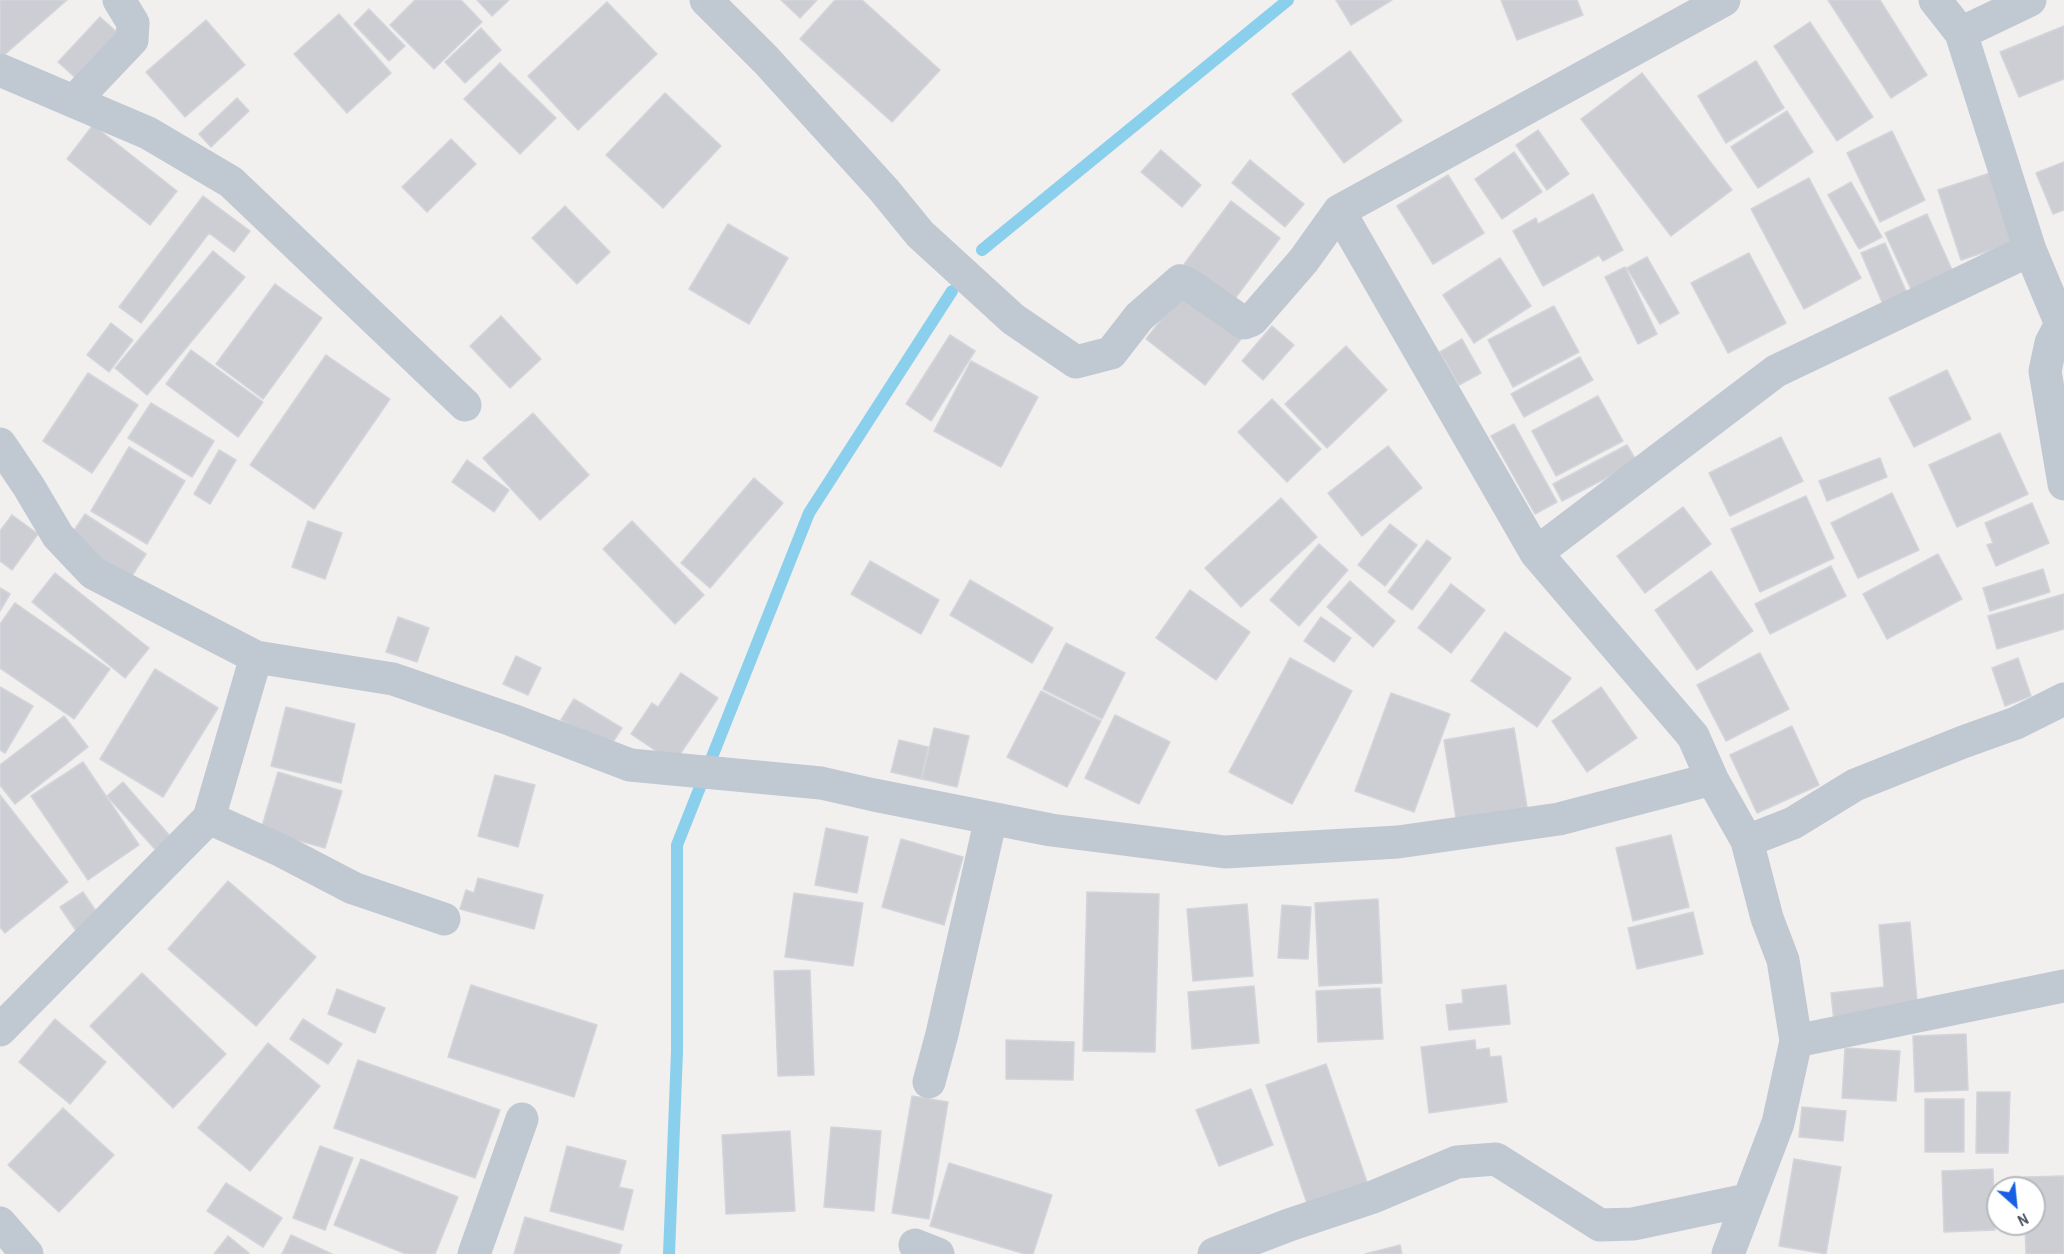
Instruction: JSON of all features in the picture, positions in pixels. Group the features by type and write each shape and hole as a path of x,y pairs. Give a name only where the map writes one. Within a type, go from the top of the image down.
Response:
{"street":[{"path":"74,101 132,40 133,23 119,0"},
{"path":"706,0 766,60 921,234 1013,319 1076,362 1111,353 1139,317 1180,281 1188,284 1244,323 1252,320 1304,260 1339,211 1724,0"},
{"path":"1935,0 1961,33 2030,250 2062,324 2051,343 2045,371 2064,484"},
{"path":"1961,33 2030,0"},
{"path":"0,70 148,133 231,182 465,405"},
{"path":"1339,211 1536,552 1693,736 1712,779 1748,841 1767,918 1783,960 1796,1041 1778,1123 1728,1254"},
{"path":"1536,552 1776,371 2030,250"},
{"path":"0,444 58,536 93,573 256,657 393,679 512,720 630,765 821,783 1051,830 1225,852 1398,842 1559,819 1712,779"},
{"path":"0,1030 209,818 256,657"},
{"path":"1748,841 1793,823 1855,785 1963,741 2016,723 2064,699"},
{"path":"209,818 282,851 353,888 444,919"},
{"path":"929,1082 991,818"},
{"path":"1796,1041 2064,986"},
{"path":"474,1254 522,1119"},
{"path":"1214,1254 1289,1225 1373,1197 1457,1162 1496,1159 1600,1225 1633,1224 1747,1200"},
{"path":"0,1223 27,1254"}],"building":[{"path":"0,0 67,0 3,56 0,53"},
{"path":"415,0 461,0 482,22 434,69 390,25"},
{"path":"477,0 509,0 492,16"},
{"path":"781,0 817,0 800,18"},
{"path":"835,0 862,0 940,70 892,122 800,39"},
{"path":"1336,0 1392,0 1351,25"},
{"path":"1501,0 1577,0 1583,15 1517,40"},
{"path":"1828,0 1880,0 1927,75 1891,98"},
{"path":"607,2 657,54 578,130 528,76"},
{"path":"369,9 405,46 389,61 354,24"},
{"path":"339,14 391,73 347,113 294,54"},
{"path":"100,17 120,35 78,80 58,62"},
{"path":"206,20 245,65 185,117 146,72"},
{"path":"1810,22 1873,117 1837,141 1774,46"},
{"path":"2064,26 2064,79 2019,97 2000,52"},
{"path":"481,28 501,50 465,83 445,62"},
{"path":"1350,51 1402,121 1344,163 1292,94"},
{"path":"1756,61 1784,108 1726,143 1698,96"},
{"path":"500,63 556,118 520,154 464,99"},
{"path":"1642,73 1732,190 1671,236 1581,119"},
{"path":"665,93 721,146 663,208 606,155"},
{"path":"237,98 249,111 211,147 199,134"},
{"path":"1787,111 1813,152 1758,188 1731,147"},
{"path":"93,125 177,191 150,225 67,159"},
{"path":"1538,130 1569,174 1547,190 1516,145"},
{"path":"1892,131 1925,200 1880,222 1847,153"},
{"path":"451,139 476,164 427,212 402,187"},
{"path":"1161,150 1201,185 1182,207 1141,172"},
{"path":"1514,152 1542,192 1502,219 1475,179"},
{"path":"1250,160 1304,204 1285,227 1232,183"},
{"path":"2064,162 2064,210 2053,214 2036,173"},
{"path":"1990,173 2013,243 1961,260 1938,190"},
{"path":"1448,175 1484,233 1433,264 1397,206"},
{"path":"1809,178 1861,278 1804,309 1751,209"},
{"path":"1851,182 1882,237 1859,249 1828,195"},
{"path":"1593,194 1623,250 1603,261 1599,255 1543,286 1513,231 1536,218 1538,224"},
{"path":"203,196 250,231 234,252 209,233 141,323 119,307"},
{"path":"1231,201 1280,238 1231,304 1182,267"},
{"path":"565,206 610,252 577,284 532,238"},
{"path":"1927,214 1957,281 1916,300 1885,233"},
{"path":"728,224 788,258 749,324 689,289"},
{"path":"1885,243 1909,298 1885,309 1861,253"},
{"path":"213,251 245,277 147,395 115,368"},
{"path":"1749,253 1786,323 1728,353 1691,283"},
{"path":"1647,257 1679,313 1660,324 1627,268"},
{"path":"1500,258 1531,306 1474,343 1443,295"},
{"path":"1625,267 1657,334 1638,344 1605,277"},
{"path":"275,284 322,318 263,399 216,364"},
{"path":"1182,293 1241,339 1205,385 1146,339"},
{"path":"1554,306 1579,352 1513,387 1488,340"},
{"path":"501,316 541,359 510,388 470,346"},
{"path":"111,323 133,340 109,372 87,355"},
{"path":"1272,326 1294,345 1263,380 1242,361"},
{"path":"950,335 975,351 931,421 906,404"},
{"path":"1462,339 1481,373 1459,385 1440,352"},
{"path":"1346,346 1387,390 1327,448 1285,404"},
{"path":"191,350 263,402 238,437 166,384"},
{"path":"326,355 390,399 314,509 250,465"},
{"path":"1580,357 1593,380 1524,417 1511,394"},
{"path":"971,361 1038,397 1001,467 934,431"},
{"path":"1947,370 1971,419 1914,447 1889,398"},
{"path":"88,373 138,405 92,473 43,441"},
{"path":"1598,396 1623,441 1556,476 1532,431"},
{"path":"1272,399 1321,449 1287,482 1238,432"},
{"path":"151,403 214,441 192,477 128,438"},
{"path":"533,413 589,475 540,520 483,458"},
{"path":"1514,424 1557,502 1535,514 1491,436"},
{"path":"2000,433 2028,494 1957,527 1929,465"},
{"path":"1781,437 1803,481 1730,516 1709,473"},
{"path":"1627,445 1637,462 1562,501 1553,484"},
{"path":"1388,446 1422,488 1362,536 1328,493"},
{"path":"129,447 185,481 147,544 91,511"},
{"path":"219,450 236,460 210,504 194,494"},
{"path":"1880,458 1887,477 1827,501 1819,481"},
{"path":"467,460 509,490 494,512 452,482"},
{"path":"754,478 783,503 710,588 681,563"},
{"path":"1892,493 1919,550 1858,578 1831,523"},
{"path":"1806,496 1834,558 1760,592 1731,529"},
{"path":"1281,498 1317,537 1241,607 1205,568"},
{"path":"2032,503 2049,543 1996,566 1987,545 1993,543 1985,523"},
{"path":"1683,507 1711,544 1645,593 1617,556"},
{"path":"85,514 146,554 130,579 69,538"},
{"path":"12,515 38,534 12,570 0,561 0,531"},
{"path":"308,521 342,533 325,579 292,567"},
{"path":"632,521 704,595 675,624 603,549"},
{"path":"1390,524 1417,545 1385,586 1358,565"},
{"path":"1427,540 1451,558 1412,610 1388,592"},
{"path":"1319,544 1348,570 1299,626 1270,600"},
{"path":"1938,554 1962,599 1887,639 1863,594"},
{"path":"870,561 939,600 921,634 851,594"},
{"path":"1831,566 1846,596 1770,634 1755,604"},
{"path":"2043,569 2050,592 1990,611 1983,588"},
{"path":"1711,571 1753,631 1697,670 1655,610"},
{"path":"55,573 149,648 125,678 32,602"},
{"path":"970,580 1053,628 1032,663 950,615"},
{"path":"1350,581 1395,621 1373,647 1327,607"},
{"path":"1451,584 1485,610 1451,653 1418,628"},
{"path":"0,588 10,594 0,611"},
{"path":"1190,590 1250,632 1216,680 1156,638"},
{"path":"2064,594 2064,629 1997,649 1988,616"},
{"path":"15,603 110,669 74,719 0,668 0,624"},
{"path":"398,617 429,628 417,662 386,652"},
{"path":"1321,617 1351,638 1334,662 1304,641"},
{"path":"1505,632 1571,678 1537,727 1471,681"},
{"path":"1066,643 1125,673 1102,719 1043,689"},
{"path":"1760,653 1789,709 1726,741 1697,685"},
{"path":"516,656 541,668 528,695 503,684"},
{"path":"1290,658 1352,691 1292,804 1229,772"},
{"path":"2018,658 2031,696 2005,706 1992,668"},
{"path":"155,669 218,708 163,797 100,759"},
{"path":"681,673 718,698 674,763 631,734 652,703 658,707"},
{"path":"0,687 33,706 5,753 0,750"},
{"path":"1601,687 1637,738 1587,772 1552,721"},
{"path":"1041,691 1101,721 1067,787 1007,757"},
{"path":"1391,693 1450,714 1414,812 1355,791"},
{"path":"574,699 622,728 609,748 561,720"},
{"path":"286,707 355,724 341,783 271,766"},
{"path":"1115,715 1170,742 1139,804 1085,778"},
{"path":"64,716 88,747 15,804 0,785 0,765"},
{"path":"1792,726 1819,785 1757,813 1730,755"},
{"path":"934,728 969,736 957,787 922,779"},
{"path":"1514,728 1528,813 1457,825 1444,740"},
{"path":"899,740 928,747 921,779 891,772"},
{"path":"83,762 139,845 88,880 31,796"},
{"path":"278,772 342,791 325,848 261,830"},
{"path":"495,775 535,785 518,847 478,836"},
{"path":"123,782 177,844 162,857 107,796"},
{"path":"0,795 68,882 5,933 0,927"},
{"path":"826,828 868,837 857,893 815,885"},
{"path":"1671,835 1689,907 1633,921 1616,848"},
{"path":"901,839 963,857 944,925 882,907"},
{"path":"478,878 543,895 534,929 460,909 466,890 474,893"},
{"path":"228,881 316,957 256,1026 168,949"},
{"path":"83,892 100,917 77,932 60,907"},
{"path":"1087,892 1159,894 1155,1052 1083,1051"},
{"path":"794,893 863,903 853,966 785,957"},
{"path":"1378,899 1382,983 1319,986 1315,903"},
{"path":"1247,904 1253,976 1193,981 1187,909"},
{"path":"1282,905 1311,907 1308,959 1278,958"},
{"path":"1693,912 1703,954 1637,969 1628,928"},
{"path":"1910,922 1918,1012 1834,1022 1831,993 1884,987 1879,925"},
{"path":"810,970 814,1075 778,1076 774,971"},
{"path":"142,973 226,1054 173,1108 90,1026"},
{"path":"471,985 597,1025 574,1097 448,1057"},
{"path":"1506,985 1510,1024 1449,1030 1446,1005 1463,1003 1462,990"},
{"path":"1254,986 1259,1043 1192,1049 1188,992"},
{"path":"1380,988 1383,1039 1318,1042 1316,991"},
{"path":"337,989 385,1008 375,1033 328,1014"},
{"path":"55,1019 106,1062 70,1104 19,1062"},
{"path":"303,1019 342,1044 328,1064 290,1039"},
{"path":"1966,1034 1968,1090 1915,1092 1913,1036"},
{"path":"1006,1040 1074,1042 1073,1080 1006,1079"},
{"path":"1475,1040 1476,1050 1489,1048 1490,1057 1501,1056 1507,1102 1429,1113 1421,1047"},
{"path":"268,1043 320,1086 250,1171 198,1128"},
{"path":"1845,1048 1900,1051 1896,1101 1842,1098"},
{"path":"358,1060 500,1110 475,1178 334,1128"},
{"path":"1326,1064 1368,1185 1308,1206 1266,1085"},
{"path":"1251,1089 1273,1145 1219,1166 1196,1110"},
{"path":"1977,1092 2010,1092 2008,1153 1976,1153"},
{"path":"912,1096 948,1102 929,1219 892,1213"},
{"path":"1925,1099 1964,1099 1964,1152 1925,1152"},
{"path":"1802,1107 1846,1111 1843,1141 1799,1137"},
{"path":"63,1108 114,1155 59,1212 8,1165"},
{"path":"831,1127 881,1131 874,1211 824,1207"},
{"path":"790,1131 795,1211 726,1214 722,1135"},
{"path":"320,1146 353,1158 325,1230 293,1218"},
{"path":"567,1146 626,1161 619,1187 633,1190 623,1230 550,1211"},
{"path":"361,1159 458,1197 435,1254 406,1254 334,1225"},
{"path":"1794,1159 1841,1167 1826,1254 1779,1246"},
{"path":"949,1163 1052,1195 1033,1254 1025,1254 930,1226"},
{"path":"1993,1169 1993,1176 1986,1176 1986,1230 1944,1232 1942,1171"},
{"path":"2046,1176 2064,1176 2064,1254 2026,1254 2025,1236 2046,1236"},
{"path":"226,1183 282,1218 263,1247 207,1211"},
{"path":"525,1217 622,1245 619,1254 514,1254"},
{"path":"291,1235 332,1254 282,1254"},
{"path":"228,1236 249,1253 249,1254 214,1254"},
{"path":"1400,1245 1402,1254 1365,1254"}],"waterway":[{"path":"982,250 1288,0"},
{"path":"669,1254 677,1052 677,845 809,513 952,291"}]}
